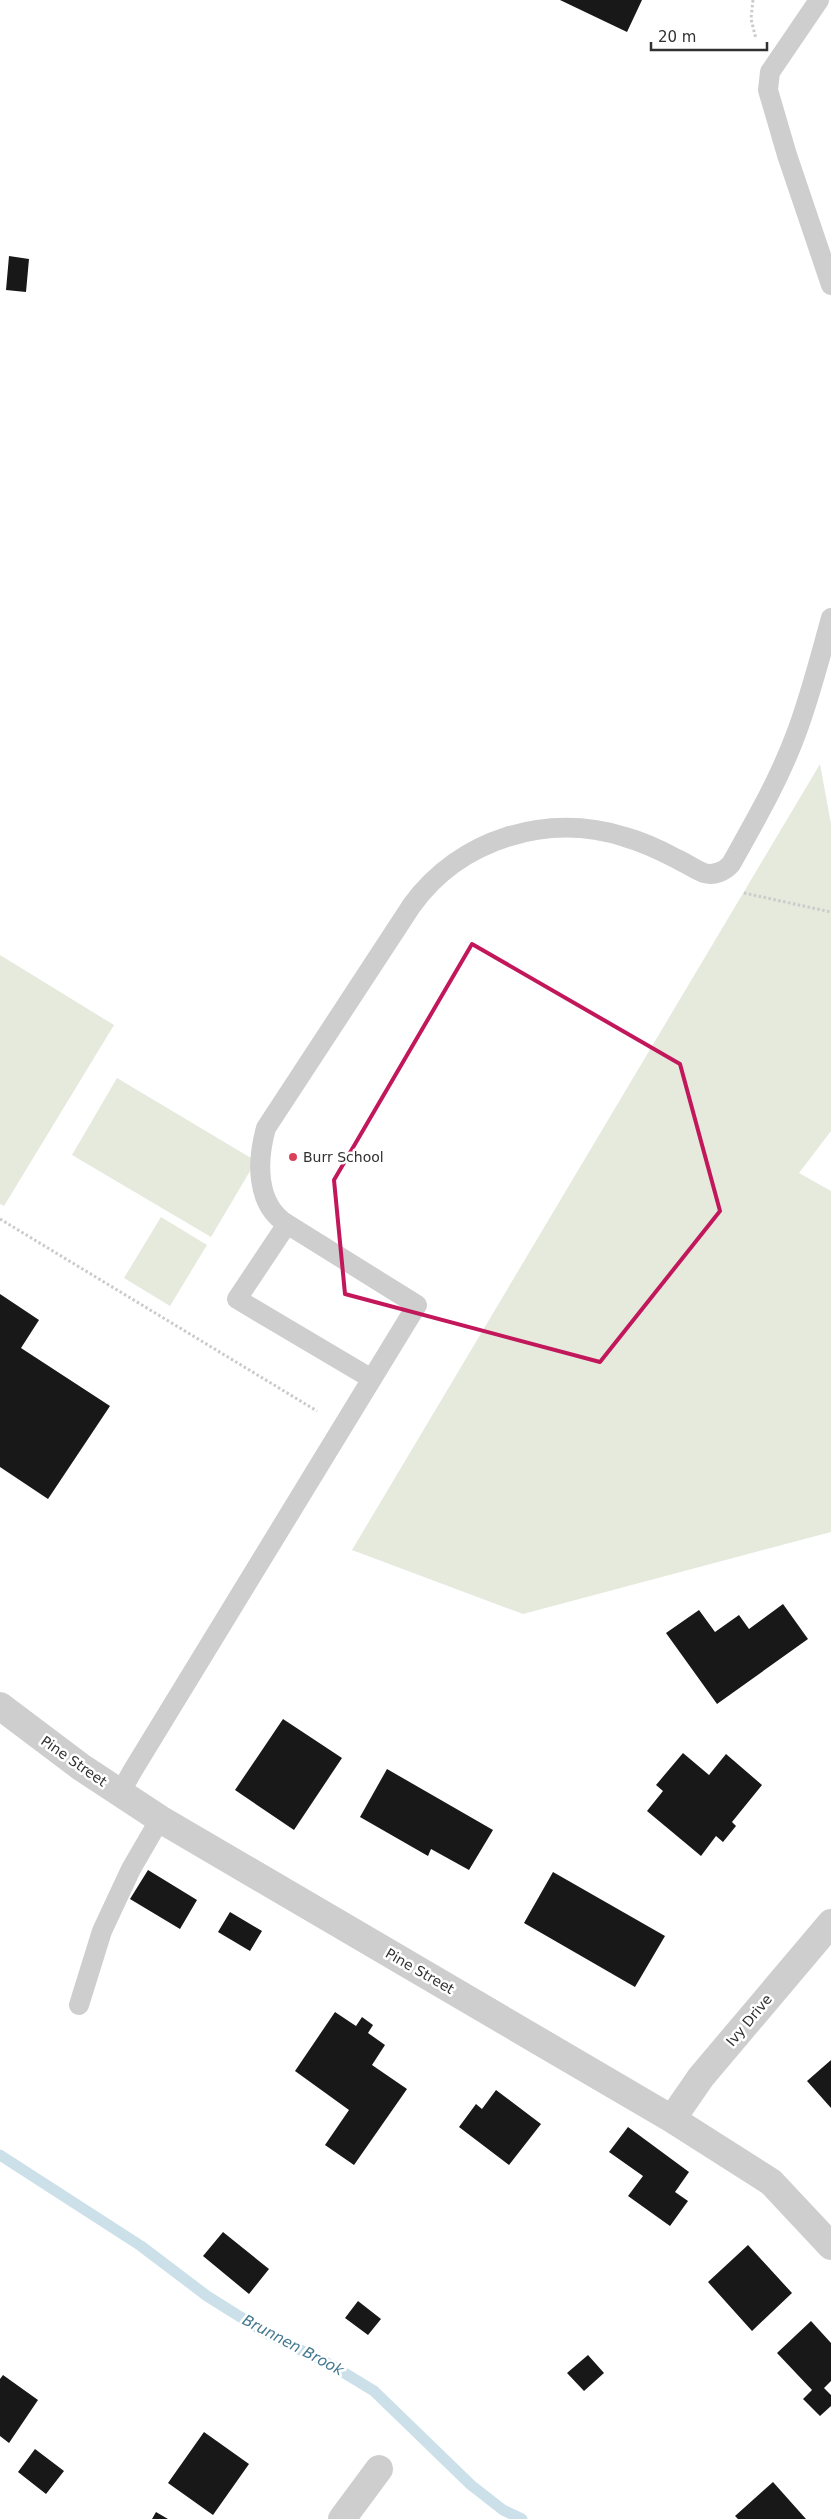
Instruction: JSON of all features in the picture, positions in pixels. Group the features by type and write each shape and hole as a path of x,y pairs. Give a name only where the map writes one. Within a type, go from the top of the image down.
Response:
{"street":[{"name":"Pine Street","path":"0,1706 45,1741 160,1819 672,2119 771,2182 831,2246"},
{"name":"Ivy Drive","path":"672,2119 701,2077 831,1924"},
{"path":"342,2519 379,2469"}],"lane":[{"path":"819,0 770,72 768,90 787,155 831,285"},
{"path":"120,1792 417,1305 276,1217 266,1202 262,1184 262,1143 266,1128 412,904 439,874 464,856 489,843 529,831 568,827 597,830 618,835 658,849 705,873 720,872 731,864 774,786 786,759 803,714 831,618"},
{"path":"287,1224 237,1299 372,1379"},
{"path":"79,2005 102,1931 131,1869 160,1819"}],"path":[{"path":"720,872 724,881 731,889 831,912"},
{"path":"0,1219 343,1426"}],"highlighted area":[{"path":"472,944 680,1064 720,1211 600,1362 345,1294 334,1180"}],"shaded area":[{"path":"820,764 831,824 831,1131 799,1173 831,1191 831,1532 523,1614 352,1550"},
{"path":"0,955 114,1025 4,1206 0,1204"},
{"path":"117,1078 256,1161 211,1237 72,1155"},
{"path":"161,1217 207,1245 170,1306 124,1278"}],"building":[{"path":"560,0 642,0 627,32"},
{"path":"9,256 29,259 26,292 6,290"},
{"path":"0,1294 39,1320 21,1348 110,1406 48,1499 0,1467"},
{"path":"783,1604 808,1639 717,1704 666,1633 699,1610 715,1632 739,1615 749,1629"},
{"path":"283,1719 342,1758 294,1830 235,1790"},
{"path":"683,1753 709,1775 726,1754 762,1785 732,1822 736,1826 723,1842 716,1836 701,1856 647,1811 663,1791 656,1785"},
{"path":"387,1769 493,1830 469,1870 431,1849 428,1856 360,1817"},
{"path":"148,1870 197,1900 180,1929 130,1899"},
{"path":"553,1872 665,1936 635,1987 524,1923"},
{"path":"230,1912 262,1931 250,1951 218,1932"},
{"path":"335,2012 356,2026 362,2017 373,2025 368,2033 385,2045 372,2065 407,2089 354,2165 325,2145 349,2110 295,2071"},
{"path":"831,2060 831,2108 807,2081"},
{"path":"496,2090 541,2124 509,2165 459,2127 476,2104 482,2109"},
{"path":"628,2127 689,2172 675,2192 688,2201 670,2226 628,2196 643,2176 609,2152"},
{"path":"223,2232 269,2269 249,2294 203,2256"},
{"path":"748,2245 792,2293 752,2331 708,2282"},
{"path":"358,2301 381,2319 368,2335 345,2318"},
{"path":"811,2321 831,2343 831,2381 824,2388 831,2395 831,2406 820,2416 803,2399 812,2390 777,2353"},
{"path":"588,2355 604,2373 584,2391 567,2373"},
{"path":"3,2375 38,2400 9,2443 0,2436 0,2379"},
{"path":"204,2432 249,2464 213,2515 168,2483"},
{"path":"35,2449 64,2471 46,2494 18,2472"},
{"path":"773,2482 806,2519 738,2519 735,2516"},
{"path":"156,2512 168,2519 152,2519"}],"waterway":[{"name":"Brunnen Brook","path":"0,2155 141,2246 207,2296 266,2333 333,2366 374,2391 471,2485 503,2510 522,2519"}],"place":[{"name":"Burr School","path":"293,1157"}]}
